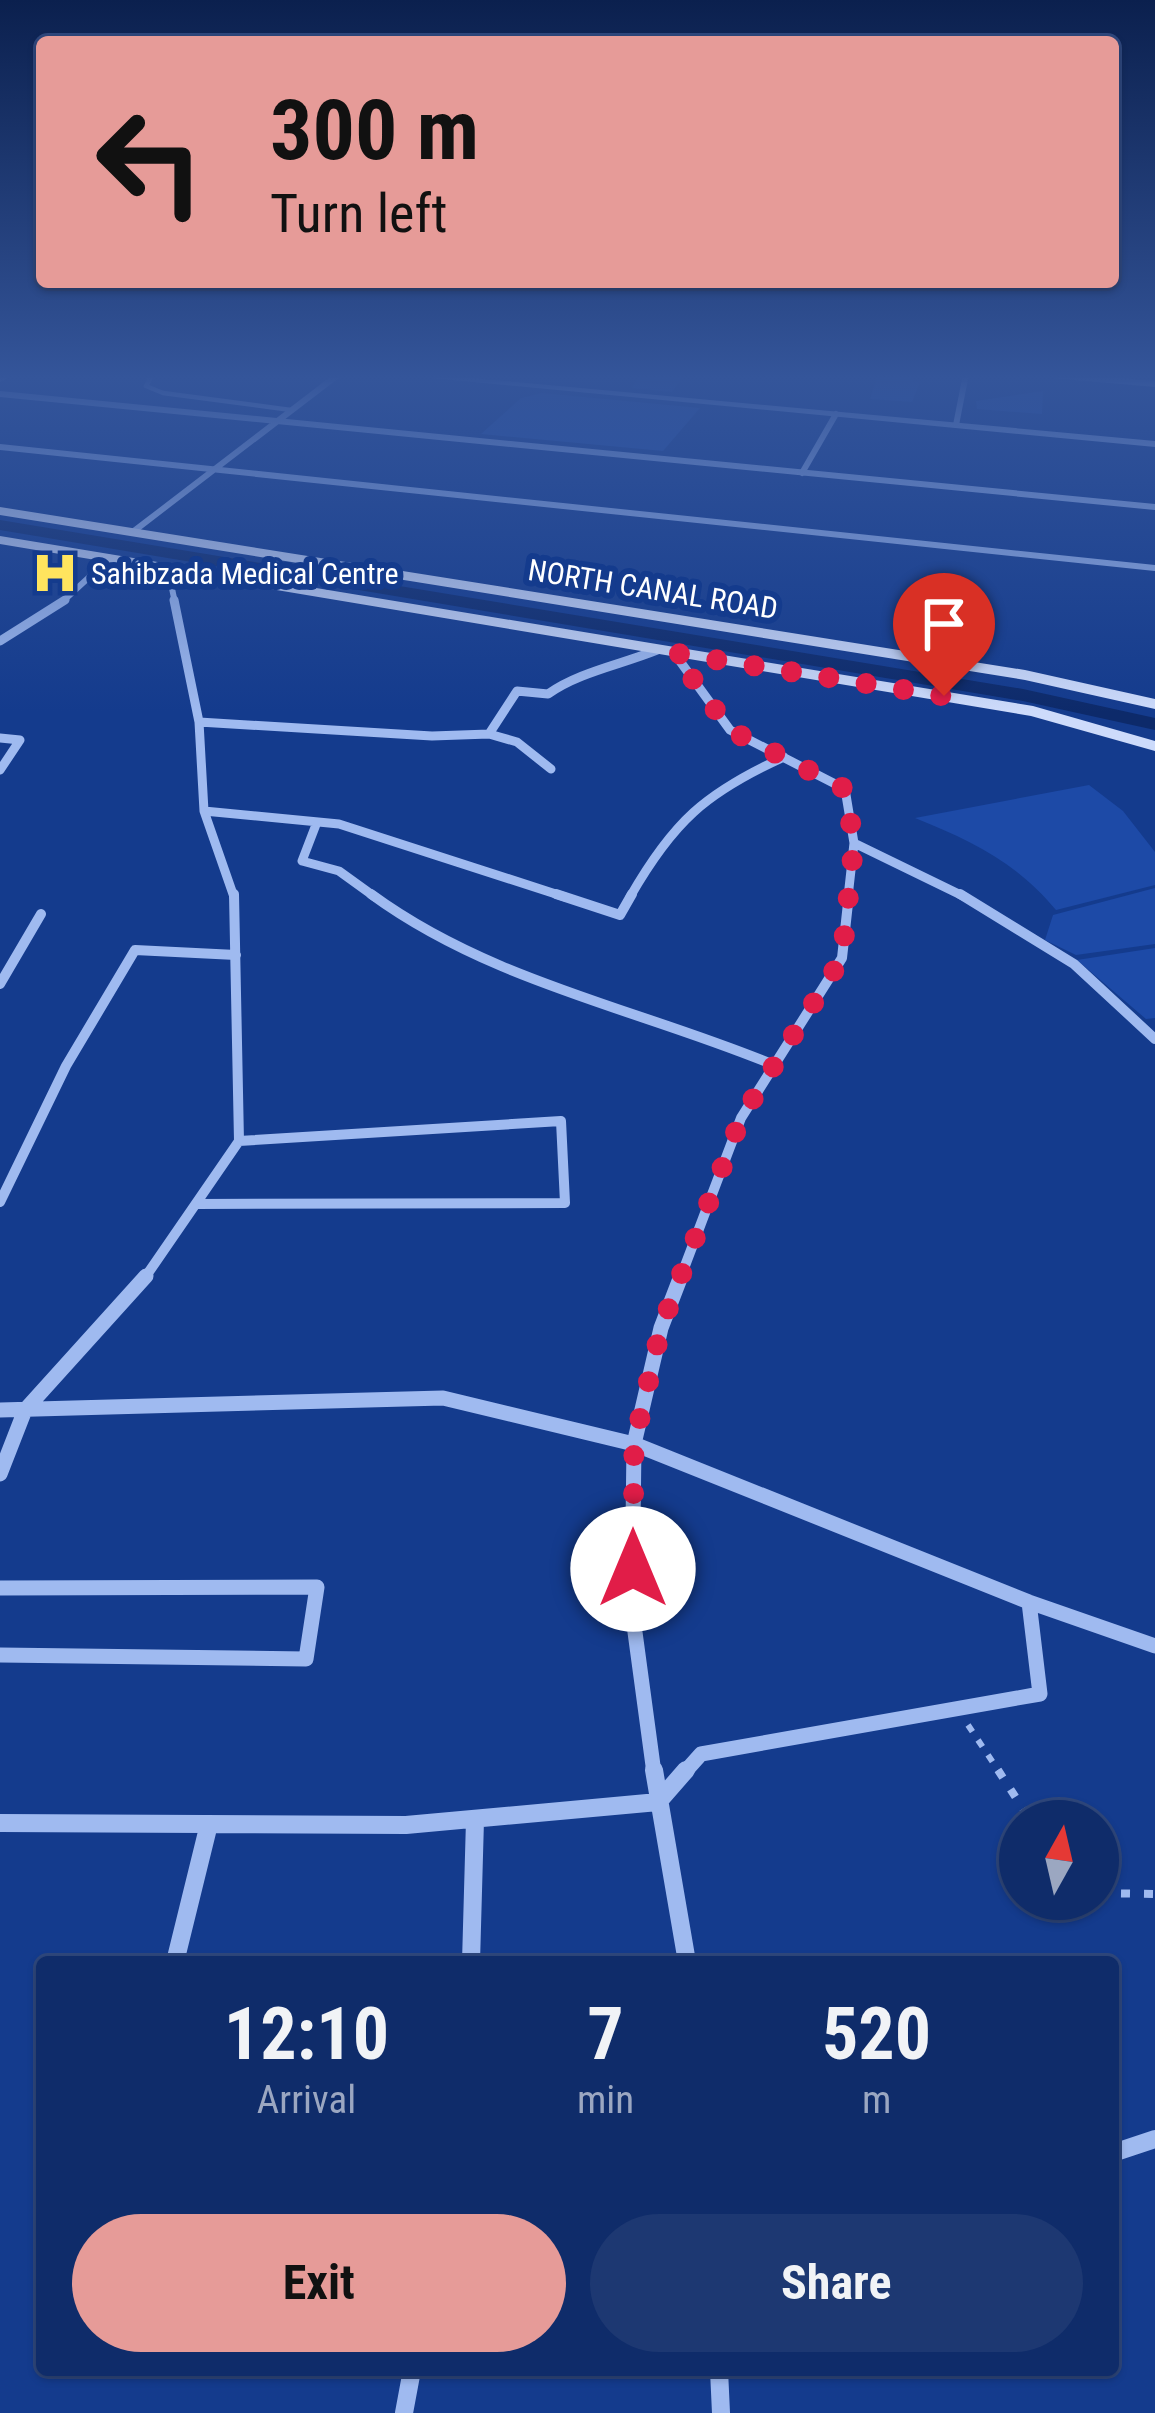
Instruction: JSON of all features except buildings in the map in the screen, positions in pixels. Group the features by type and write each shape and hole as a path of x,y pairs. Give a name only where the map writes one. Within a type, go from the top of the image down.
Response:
{"main road":[{"name":"NORTH CANAL ROAD","path":"4,516 134,531 173,555 1025,675 1155,704"},
{"path":"0,540 110,558 173,555 665,652 1034,711 1155,746"}],"street":[{"path":"134,531 190,487"},
{"path":"380,487 1155,568"},
{"path":"939,487 1155,508"},
{"path":"0,1474 25,1410 156,1265 239,1142 234,891 204,811 200,722 173,555"},
{"path":"0,641 61,603 110,558"},
{"path":"488,734 517,691 548,694 573,676 595,675 665,652 730,730 845,789 854,843 842,958 741,1118 661,1328 634,1444 632,1610 658,1802 686,1956"},
{"path":"200,722 433,736 488,734 517,742 551,769"},
{"path":"0,738 20,740 0,770"},
{"path":"204,811 339,824 620,915 664,838 692,805 723,783 784,758"},
{"path":"317,822 302,861 339,871 399,915 524,979 716,1041 774,1065"},
{"path":"854,843 955,891 1074,964 1155,1039"},
{"path":"0,984 41,914"},
{"path":"0,1202 66,1066 134,950 236,955"},
{"path":"197,1204 565,1203 561,1120 462,1122 239,1142"},
{"path":"0,1410 443,1398 634,1444 1029,1602 1155,1646"},
{"path":"0,1588 317,1586 306,1659 0,1655"},
{"path":"0,1823 406,1825 658,1802 701,1754 1040,1694 1029,1602"},
{"path":"471,1956 475,1820"},
{"path":"177,1956 209,1824"},
{"path":"1119,2151 1155,2139"},
{"path":"404,2413 411,2376"},
{"path":"718,2376 721,2413"}],"path":[{"path":"958,1711 1017,1800"},
{"path":"1119,1893 1155,1894"}],"shaded area":[{"path":"1089,785 1123,811 1155,852 1155,885 1056,910 992,855 915,818"},
{"path":"1155,888 1155,944 1076,955 1045,940 1053,915"},
{"path":"1155,948 1155,1018 1146,1019 1077,960"}],"waterway":[{"path":"0,525 1023,695 1155,724"}],"place":[{"name":"Sahibzada Medical Centre","path":"55,573"}],"route":[{"path":"633,1569 634,1444 661,1328 741,1118 842,958 854,843 845,789 730,730 674,653 944,696"}]}
